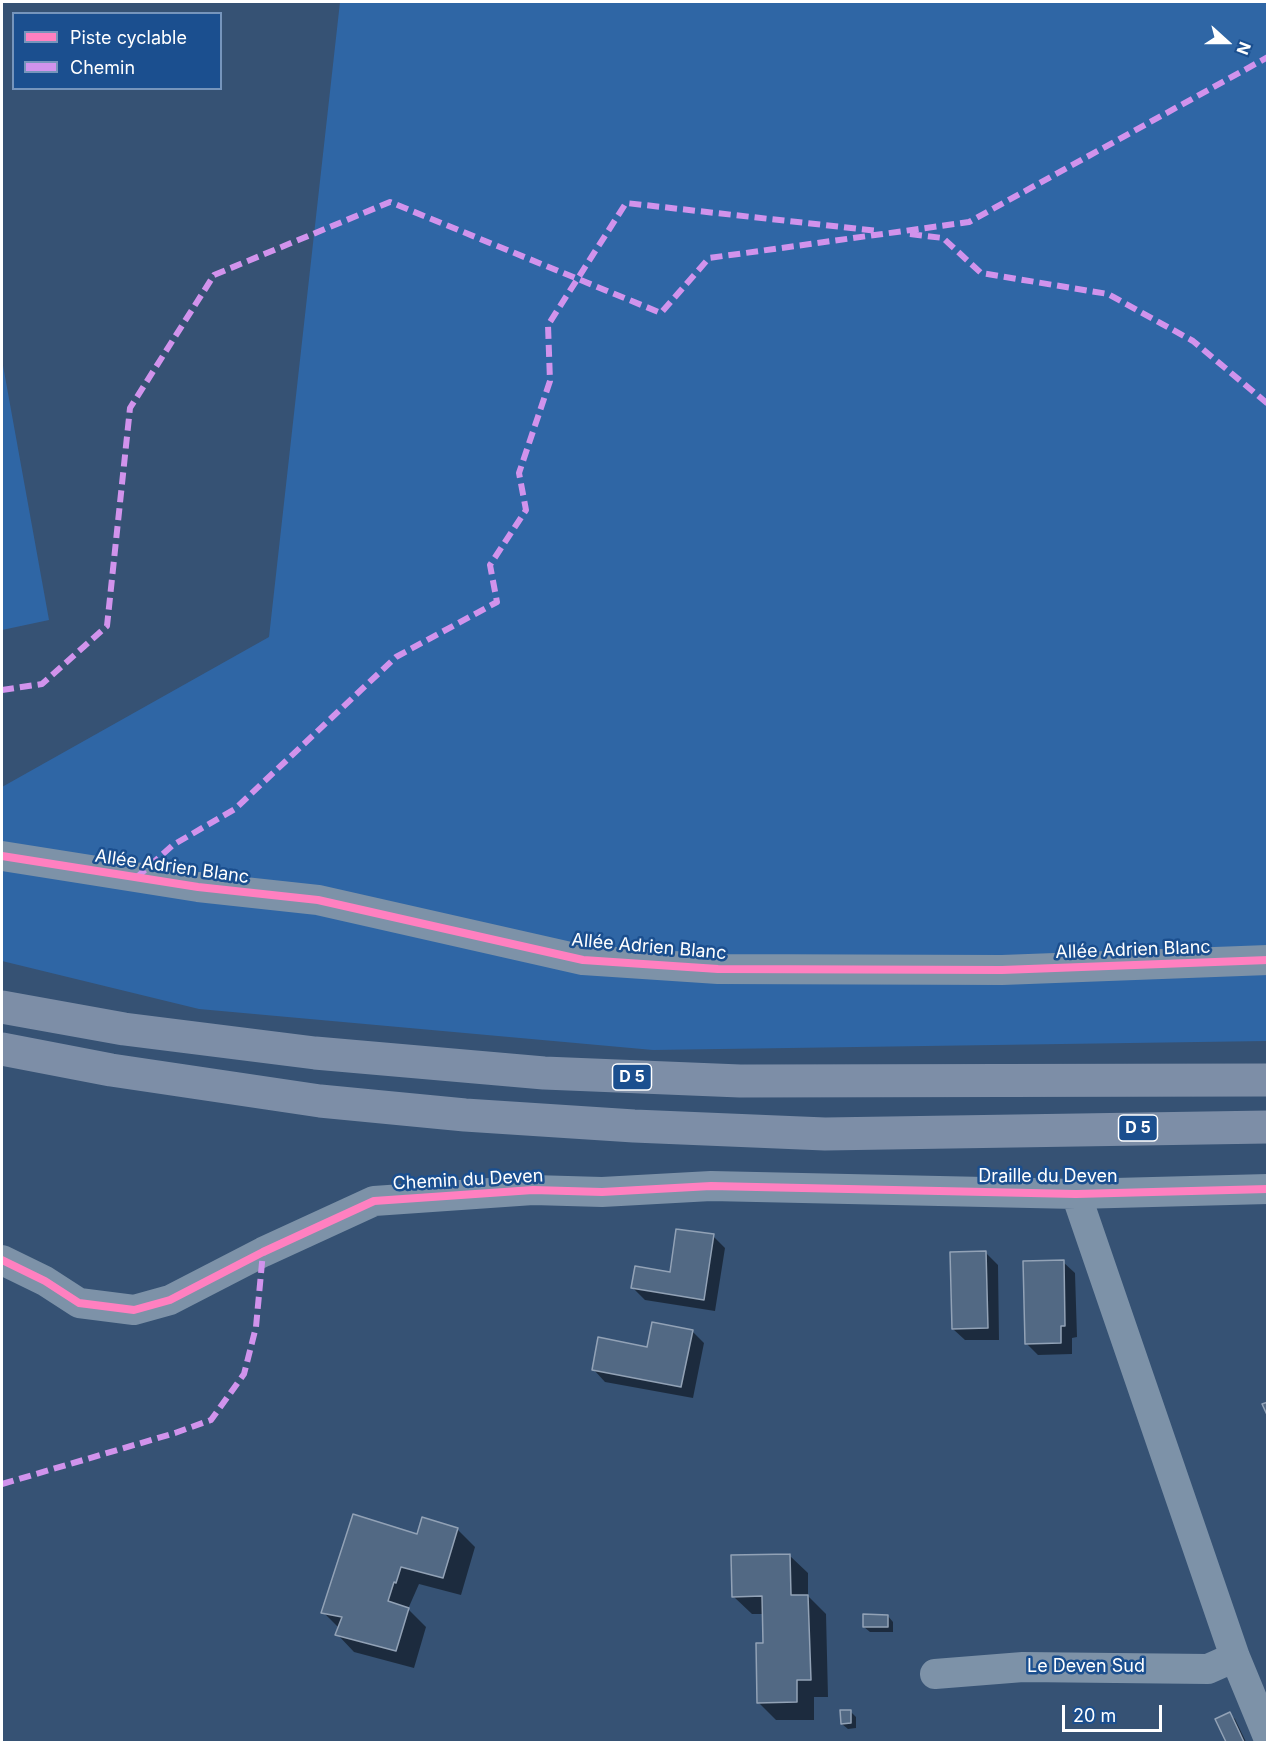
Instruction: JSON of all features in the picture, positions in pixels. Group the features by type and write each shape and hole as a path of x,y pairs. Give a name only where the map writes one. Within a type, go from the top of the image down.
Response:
{"main road":[{"name":"D 5","path":"2,1007 123,1029 303,1052 543,1073 752,1081 1268,1080"},
{"name":"D 5","path":"2,1049 111,1070 320,1101 465,1115 634,1126 825,1134 1268,1126"}],"street":[{"name":"Allée Adrien Blanc","path":"2,856 198,887 318,900 583,960 718,969 1002,970 1268,960"},
{"name":"Chemin du Deven","path":"2,1260 45,1281 79,1303 134,1310 170,1300 263,1252 374,1201 533,1190 602,1192 711,1186 828,1189"},
{"name":"Draille du Deven","path":"828,1189 1076,1194 1268,1189"},
{"path":"1076,1194 1235,1657 1268,1737"},
{"name":"Le Deven Sud","path":"935,1674 1023,1667 1208,1669 1235,1657"}],"shaded area":[{"path":"340,2 1267,2 1267,1041 653,1050 199,1009 2,961 2,787 269,637"},
{"path":"2,360 49,620 2,630"}],"building":[{"path":"676,1229 714,1234 704,1300 631,1288 635,1266 670,1272"},
{"path":"986,1251 988,1328 952,1329 950,1252"},
{"path":"1064,1260 1065,1326 1061,1326 1061,1343 1025,1344 1023,1261"},
{"path":"652,1322 693,1330 681,1387 592,1370 598,1337 647,1347"},
{"path":"1268,1402 1268,1417 1262,1404"},
{"path":"353,1514 417,1534 422,1517 458,1528 443,1578 401,1567 388,1601 409,1608 396,1651 335,1635 342,1617 321,1613"},
{"path":"790,1554 791,1595 808,1595 811,1680 797,1680 797,1702 757,1703 756,1643 763,1643 762,1596 732,1597 731,1555"},
{"path":"863,1614 888,1615 888,1627 863,1627"},
{"path":"840,1710 851,1710 851,1723 841,1724"},
{"path":"1230,1712 1244,1742 1226,1742 1215,1719"}],"marked path":[{"path":"2,690 42,684 107,626 130,408 214,275 390,202 661,313 709,258 969,222 1268,57"},
{"path":"136,878 173,845 235,809 396,657 497,602 490,565 526,510 519,473 550,381 548,325 626,203 878,231"},
{"path":"910,234 943,238 981,273 1108,294 1193,341 1268,404"},
{"path":"2,1484 175,1433 211,1420 244,1374 256,1327 263,1252"}],"cycle path":[{"path":"2,856 198,887 318,900 583,960 718,969 1002,970 1268,960"},
{"path":"2,1260 45,1281 79,1303 134,1310 170,1300 263,1252 374,1201 533,1190 602,1192 711,1186 1076,1194 1268,1189"}]}
